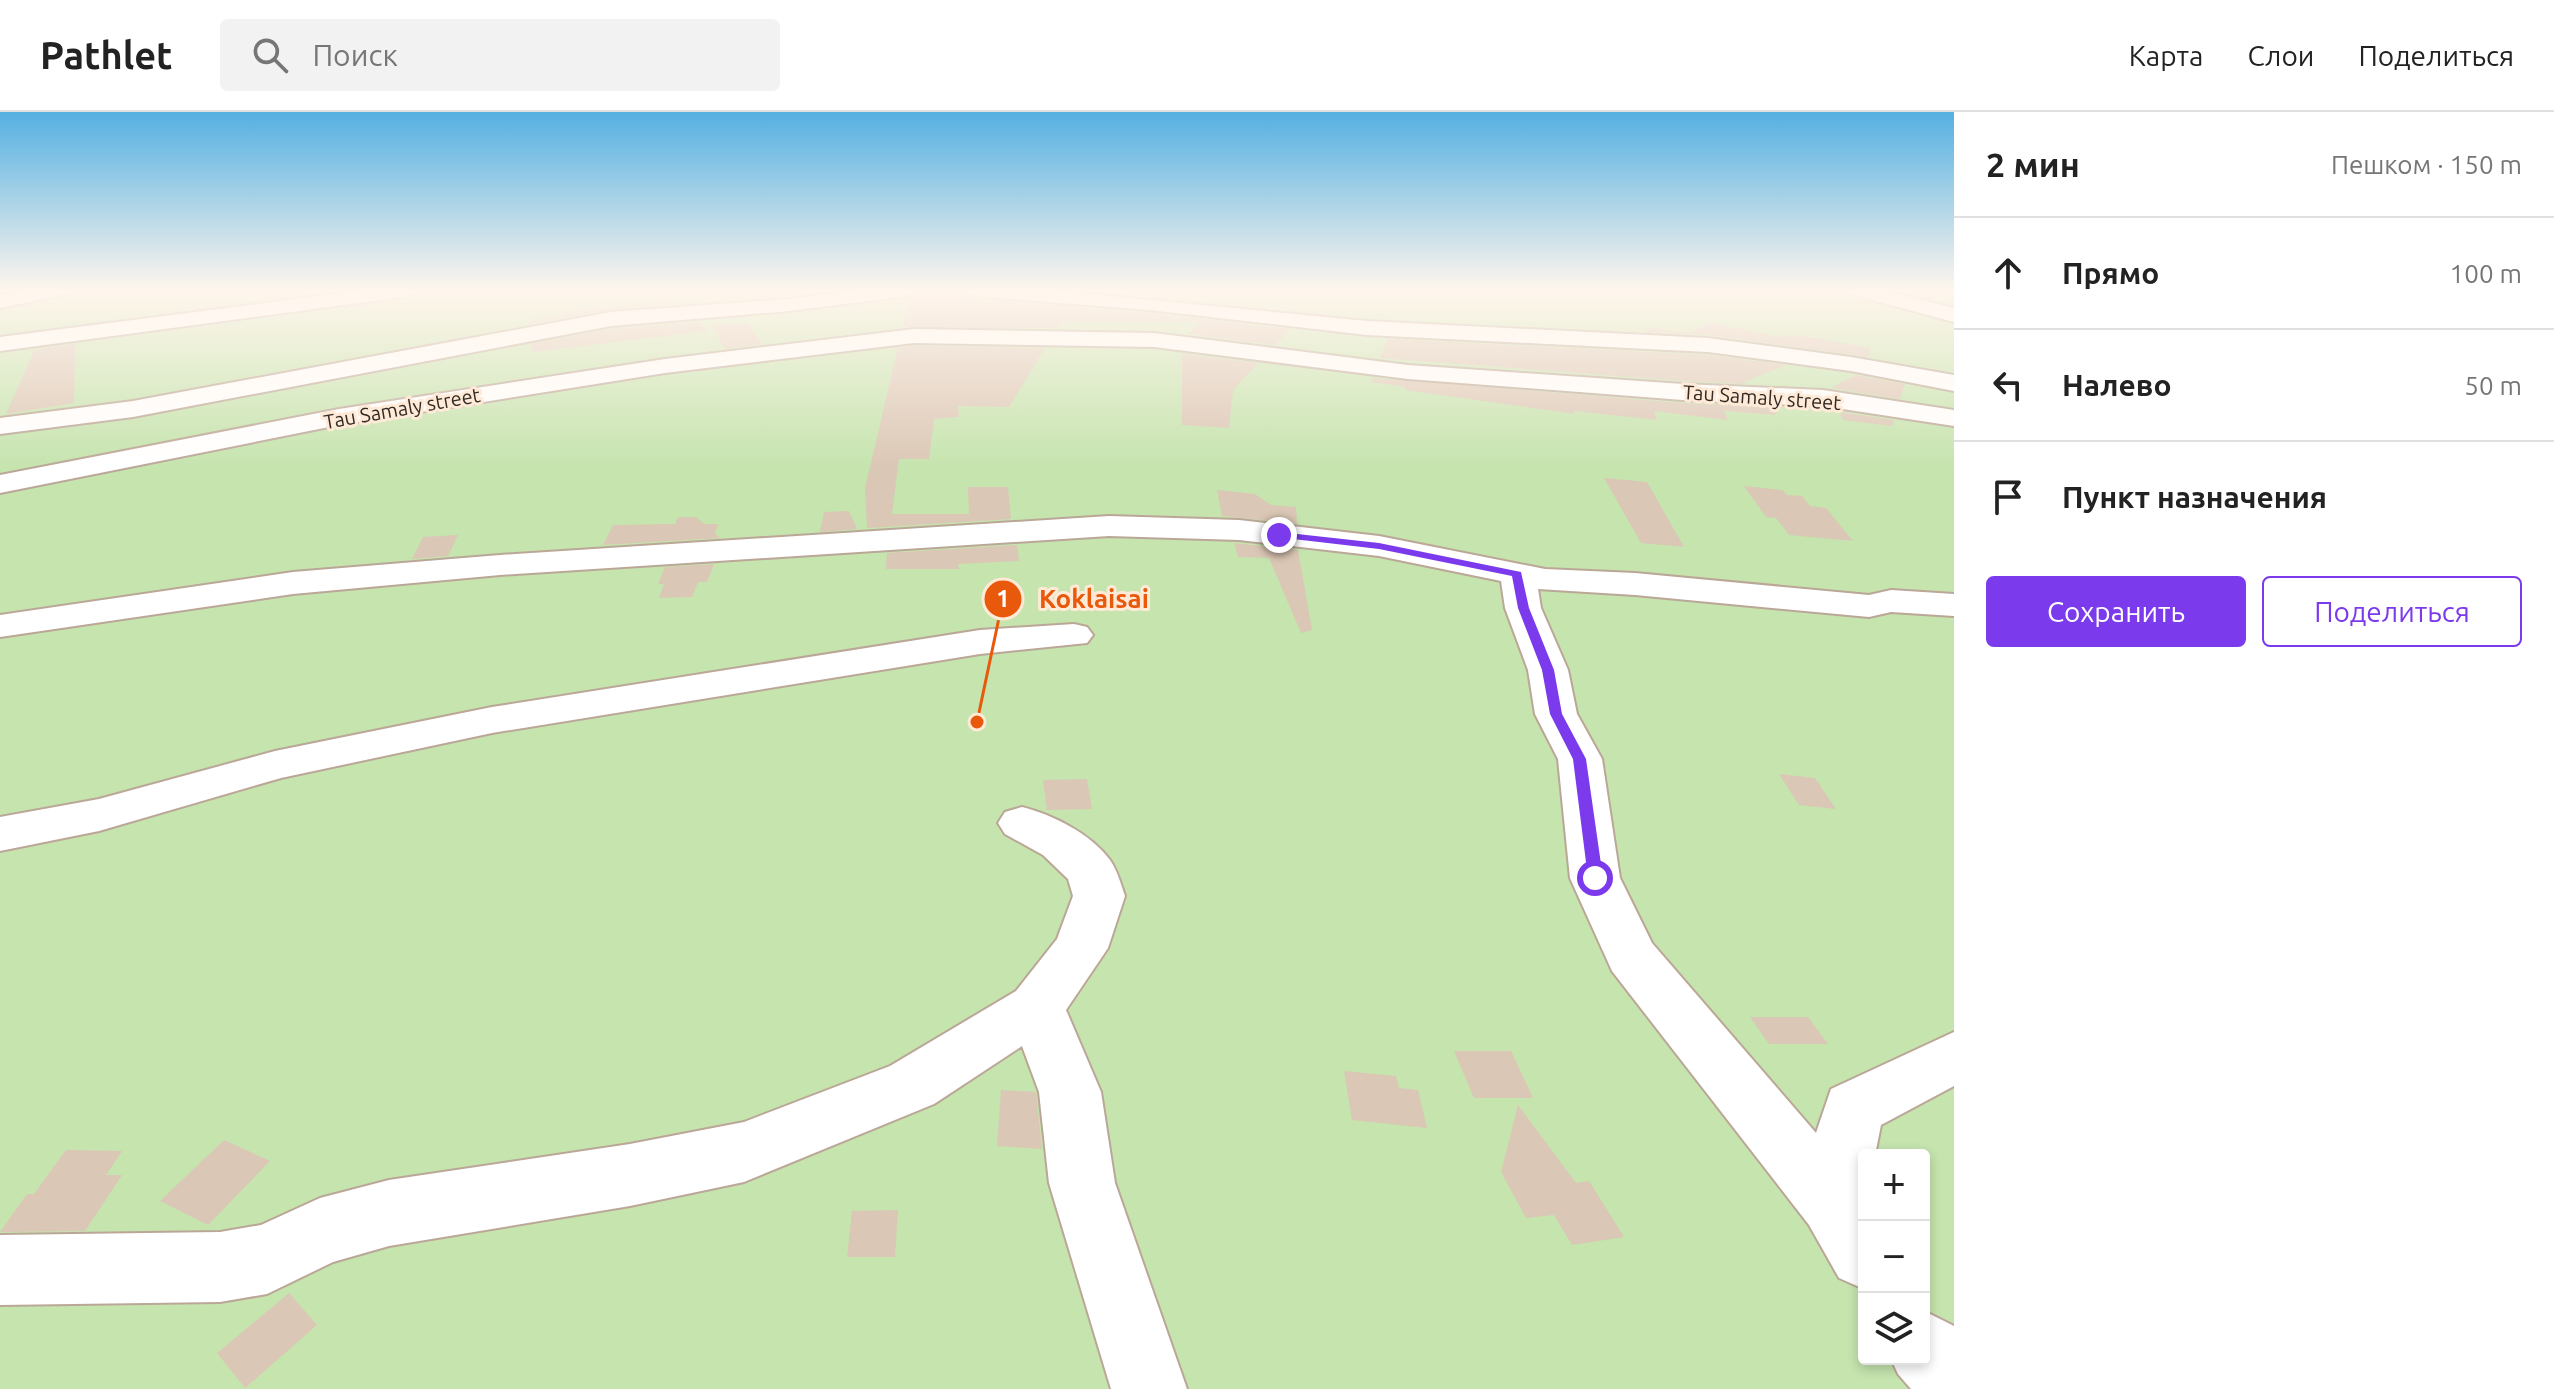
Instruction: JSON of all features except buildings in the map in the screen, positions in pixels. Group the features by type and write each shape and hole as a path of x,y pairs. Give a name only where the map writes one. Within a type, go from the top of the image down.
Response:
{"street":[{"path":"0,426 133,409 449,350"},
{"name":"Tau Samaly street","path":"0,484 401,407 665,366 801,350"},
{"name":"Tau Samaly street","path":"1230,350 1408,372 1683,392 1823,398 1954,418"},
{"path":"1743,350 1838,362 1954,383"},
{"path":"0,626 293,583 500,565 1109,526 1227,529 1366,545 1580,583 1635,584 1869,606 1891,601 1954,605"},
{"path":"1517,574 1523,608 1548,670 1556,714 1580,759 1595,878 1631,956 1833,1202 1858,1244"},
{"path":"0,834 99,815 275,765 492,720 980,642 1074,635"},
{"path":"0,1270 220,1267 267,1259 320,1232 389,1213 630,1175 744,1152 912,1085 1036,1007 1081,948 1099,896 1091,871 1060,843 1022,823"},
{"path":"1036,1007 1070,1092 1082,1183 1149,1389"},
{"path":"1833,1202 1853,1109 1954,1057"},
{"path":"1930,1355 1954,1381"}],"green space":[{"path":"0,350 1954,350 1954,1389 0,1389"}],"place":[{"name":"Koklaisai","path":"977,722"}],"route":[{"path":"1279,535 1379,546 1517,574 1523,608 1548,670 1556,714 1580,759 1595,878"}]}
